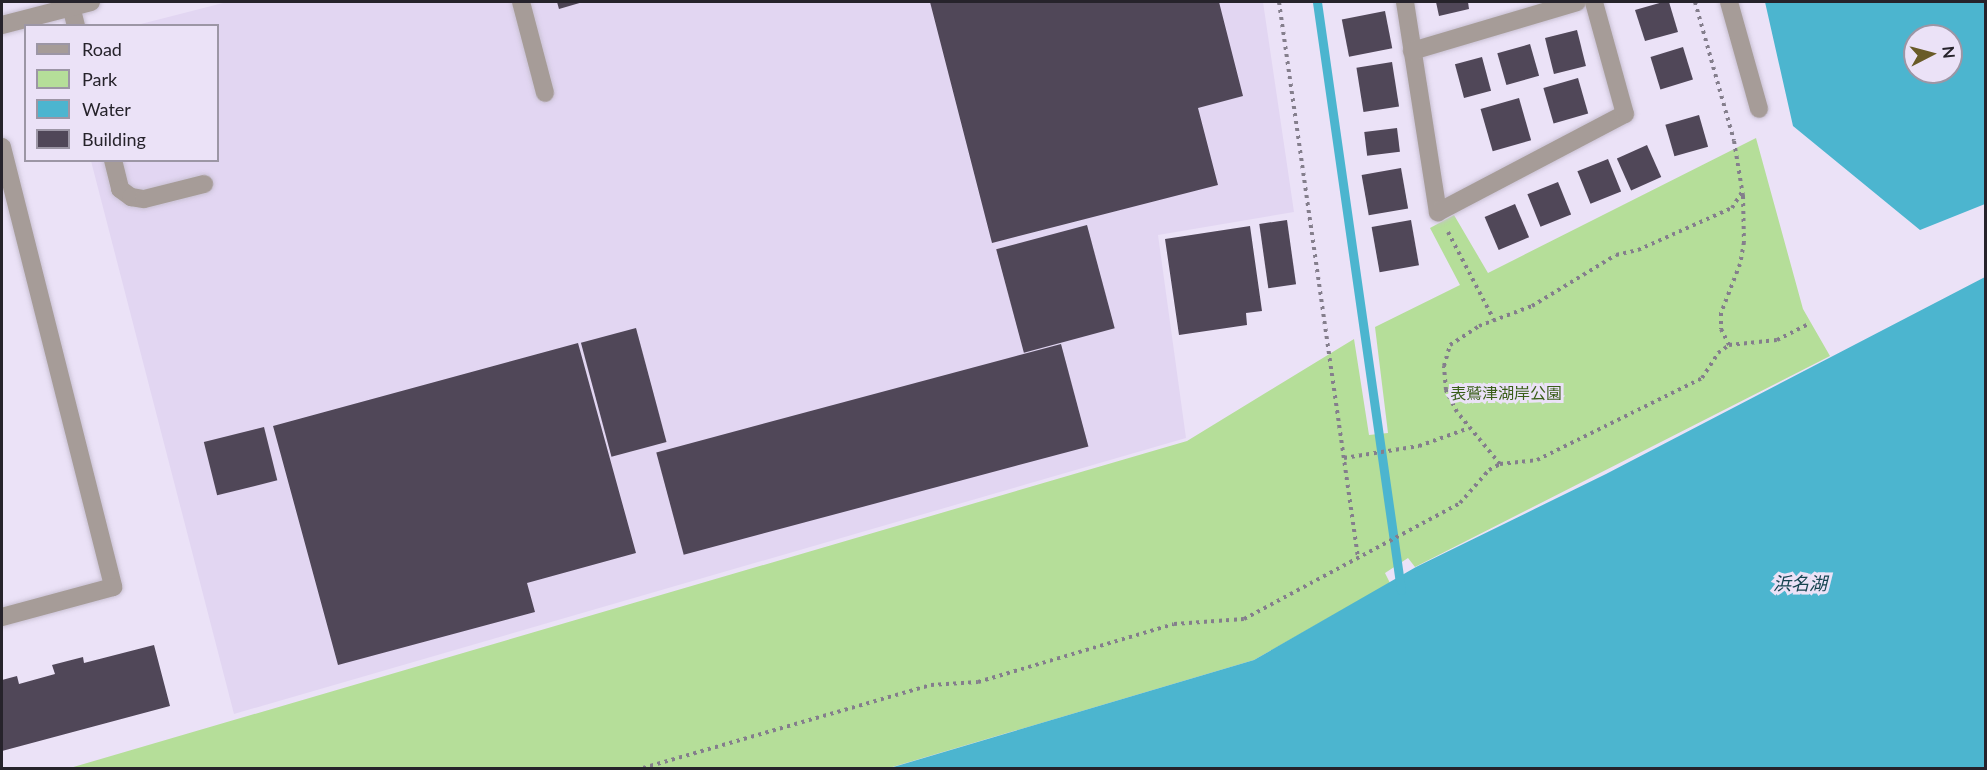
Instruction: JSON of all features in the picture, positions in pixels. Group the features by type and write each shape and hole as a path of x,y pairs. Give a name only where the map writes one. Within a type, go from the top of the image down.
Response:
{"street":[{"path":"2,25 70,4 91,2"},
{"path":"521,2 545,93"},
{"path":"1405,2 1438,212 1625,114 1594,2"},
{"path":"1412,51 1577,2"},
{"path":"1729,2 1759,109"},
{"path":"70,4 75,24"},
{"path":"2,147 113,587 2,617"},
{"path":"113,162 120,189 131,197 144,199 204,184"}],"path":[{"path":"1279,2 1358,558"},
{"path":"1695,2 1734,141 1742,192 1744,242 1721,313 1721,329 1729,345"},
{"path":"1500,464 1469,428 1446,390 1446,356 1458,338 1494,320 1532,306 1616,255 1638,250 1732,208 1742,192"},
{"path":"1438,212 1494,320"},
{"path":"643,768 931,685 978,681 1174,624 1244,619 1460,503 1489,470 1500,464 1537,460 1702,378 1718,353 1729,345 1777,340 1810,323"},
{"path":"1344,458 1419,446 1469,428"}],"shaded area":[{"path":"227,2 1263,2 1294,212 1158,235 1186,438 234,714 91,162 219,162 219,24 141,24"}],"green space":[{"name":"表鷲津湖岸公園","path":"1756,138 1803,309 1830,356 1415,567 1408,558 1385,573 1390,583 1254,660 889,768 70,768 1187,441 1354,339 1369,435 1388,433 1375,327 1460,285 1430,228 1454,215 1488,273"}],"water":[{"path":"1765,2 1985,2 1985,204 1920,230 1793,126"},
{"name":"浜名湖","path":"1985,277 1985,768 890,768 1254,660 1416,567 1606,474"}],"building":[{"path":"557,2 583,2 559,9"},
{"path":"930,2 1219,2 1243,96 1198,108 1218,185 992,243"},
{"path":"1436,2 1468,2 1469,9 1439,16"},
{"path":"1669,2 1678,32 1645,41 1635,10"},
{"path":"1385,11 1392,48 1349,57 1342,19"},
{"path":"1577,30 1586,66 1554,74 1545,38"},
{"path":"1530,44 1539,76 1506,85 1497,53"},
{"path":"1683,47 1693,80 1660,89 1650,57"},
{"path":"1482,57 1491,91 1464,98 1455,64"},
{"path":"1392,62 1399,106 1363,112 1356,68"},
{"path":"1578,78 1588,114 1554,123 1543,88"},
{"path":"1519,98 1531,140 1493,151 1481,109"},
{"path":"1699,115 1708,147 1674,156 1665,125"},
{"path":"1397,128 1400,152 1367,156 1364,132"},
{"path":"1647,145 1661,177 1631,190 1617,158"},
{"path":"1608,159 1621,191 1591,204 1577,171"},
{"path":"1401,168 1408,208 1369,215 1362,175"},
{"path":"1558,182 1571,214 1541,227 1527,194"},
{"path":"1515,204 1529,237 1499,250 1485,217"},
{"path":"1287,220 1296,284 1268,288 1259,224"},
{"path":"1411,220 1419,265 1380,272 1372,227"},
{"path":"1087,225 1115,328 1024,353 996,249"},
{"path":"1250,226 1262,311 1246,313 1247,325 1179,335 1165,239"},
{"path":"636,328 667,442 611,457 581,343"},
{"path":"578,343 636,553 527,583 535,612 338,665 273,426"},
{"path":"1061,344 1088,446 684,555 656,452"},
{"path":"264,427 277,480 217,495 204,442"},
{"path":"154,645 170,706 2,751 2,680 17,676 19,684 55,674 52,665 83,657 84,663"}],"waterway":[{"path":"1317,2 1401,590"}]}
